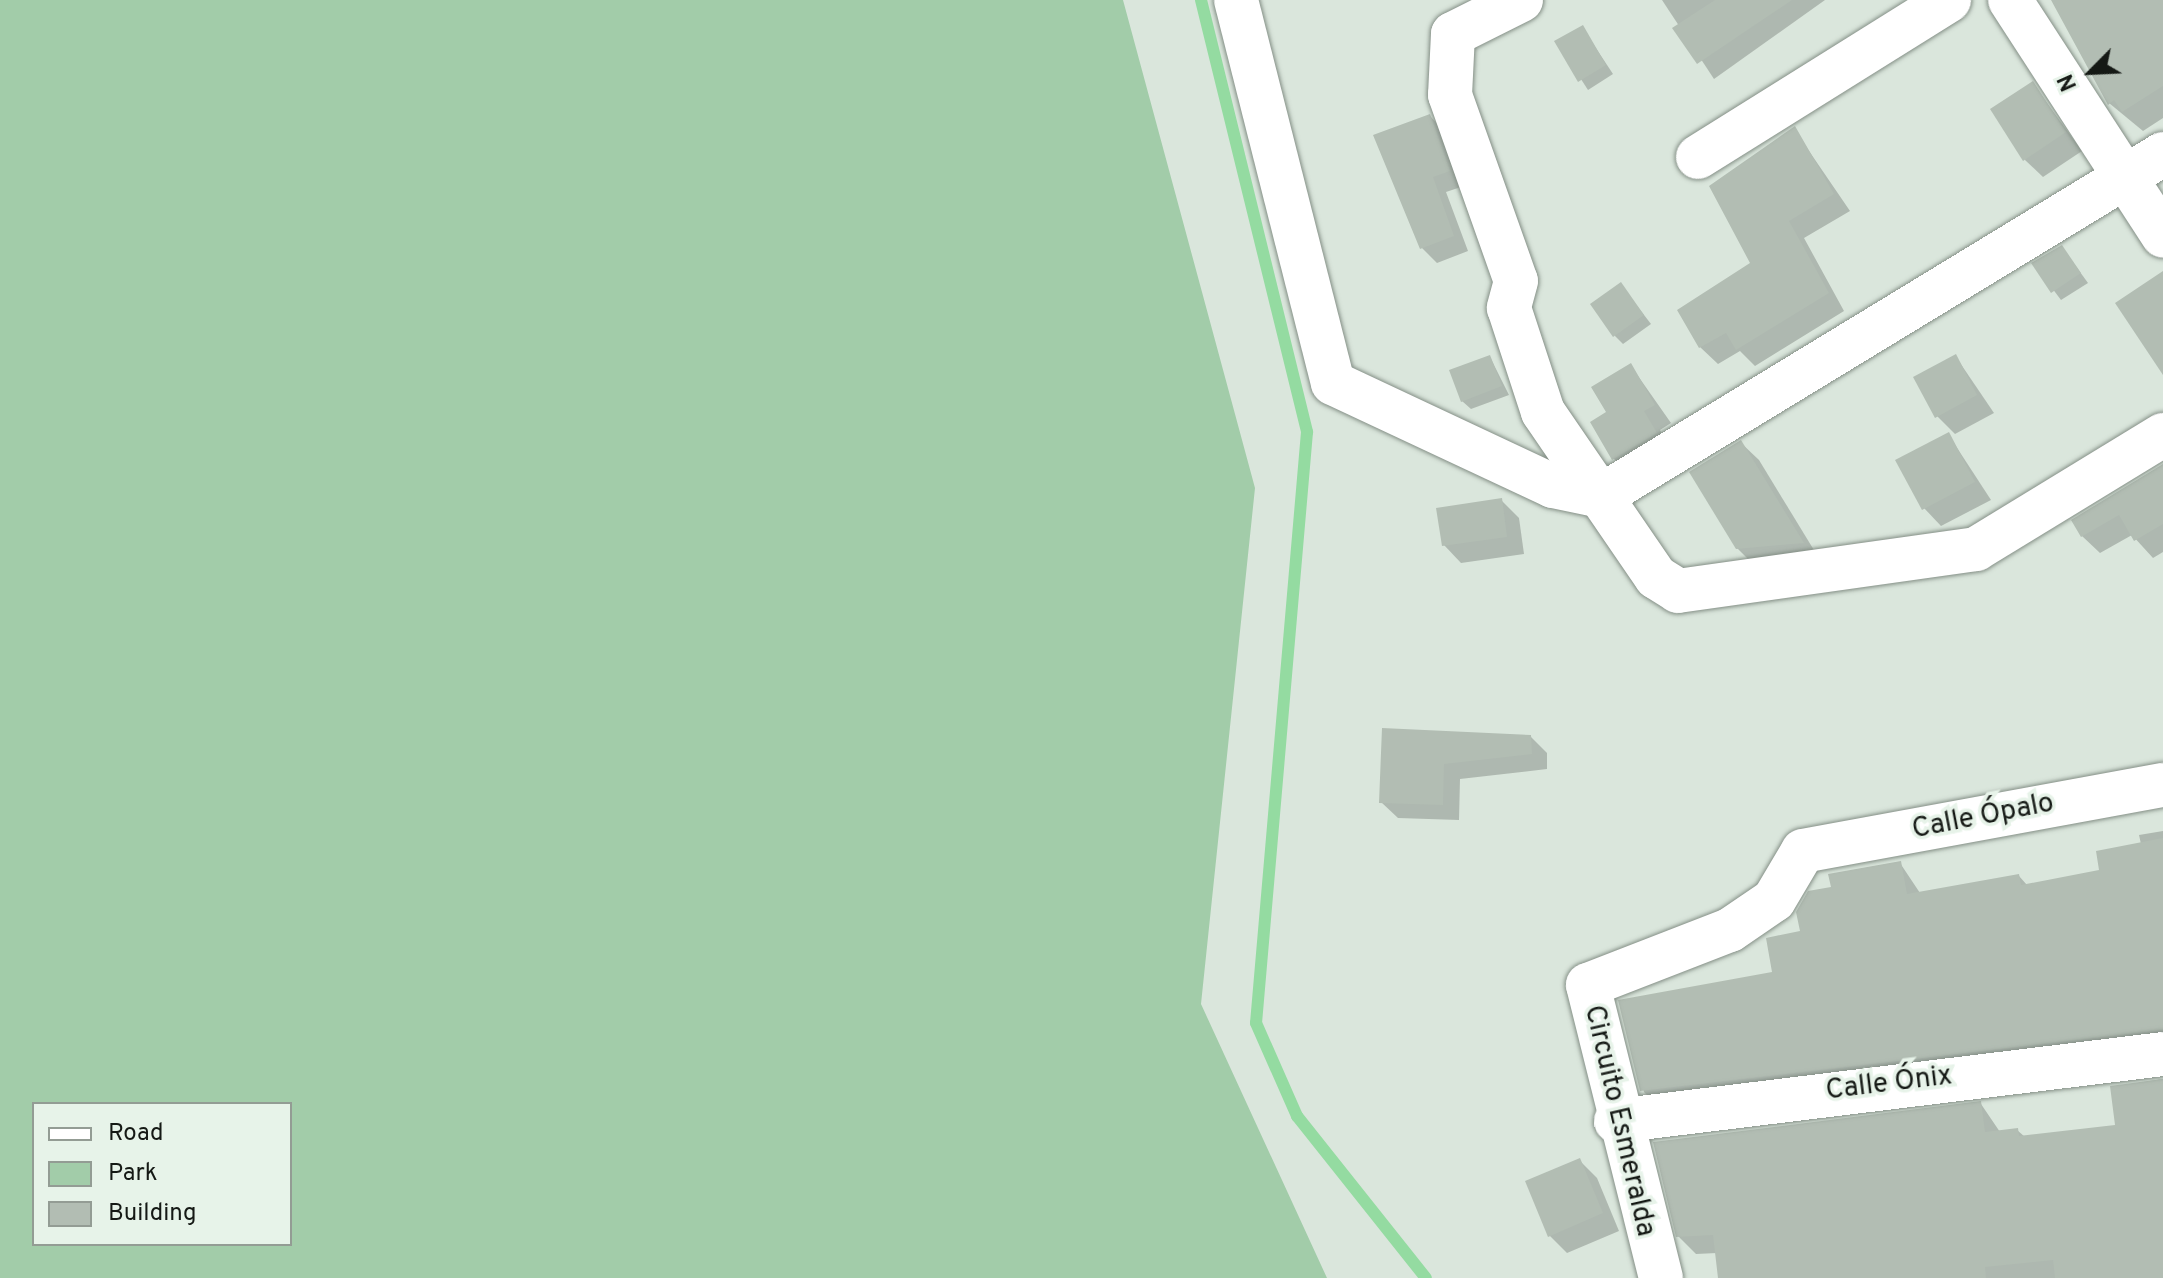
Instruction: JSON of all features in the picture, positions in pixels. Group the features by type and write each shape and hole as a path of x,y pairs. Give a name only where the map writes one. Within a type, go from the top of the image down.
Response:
{"street":[{"path":"1236,0 1333,383 1553,486 1601,496 2163,154"},
{"path":"1521,0 1453,34 1450,95 1516,281 1509,308 1543,412 1656,577 1678,591 1976,549 2163,435"},
{"path":"1698,157 1949,0"},
{"path":"2010,0 2163,236"},
{"name":"Calle Ópalo","path":"1803,851 2163,785"},
{"name":"Circuito Esmeralda","path":"1661,1278 1616,1121 1588,985 1730,930 1774,900 1803,851"},
{"name":"Calle Ónix","path":"1616,1121 2163,1054"}],"green space":[{"path":"0,0 1123,0 1255,488 1201,1004 1327,1278 0,1278"}],"building":[{"path":"1715,0 1792,0 1697,64 1672,28"},
{"path":"2051,0 2163,0 2163,86 2122,112 2114,100 2108,105"},
{"path":"1583,25 1606,65 1578,82 1554,41"},
{"path":"2033,81 2066,132 2023,161 1990,109"},
{"path":"1430,114 1450,171 1433,177 1454,236 1420,249 1373,135"},
{"path":"1795,126 1834,194 1789,221 1829,293 1736,350 1726,333 1699,348 1677,310 1750,263 1709,186"},
{"path":"2062,245 2081,273 2051,293 2031,263"},
{"path":"2163,271 2163,375 2115,303"},
{"path":"1621,282 1644,315 1613,337 1590,304"},
{"path":"1956,354 1977,395 1935,418 1913,377"},
{"path":"1490,355 1502,386 1461,402 1449,370"},
{"path":"1631,363 1655,405 1644,411 1657,433 1612,460 1590,422 1606,412 1591,387"},
{"path":"1949,432 1975,482 1922,510 1895,460"},
{"path":"1741,440 1804,543 1736,549 1689,472"},
{"path":"2163,464 2163,524 2134,541 2119,515 2081,537 2071,520"},
{"path":"1502,498 1507,537 1442,546 1436,508"},
{"path":"1382,728 1531,735 1532,754 1444,764 1443,805 1379,803"},
{"path":"2163,838 2163,1030 1640,1091 1618,1000 1772,972 1766,938 1800,931 1796,912 1808,891 1831,887 1828,874 1901,861 1907,894 2019,874 2021,885 2099,870 2096,851"},
{"path":"2163,1079 2163,1278 2055,1278 2053,1260 1985,1267 1986,1278 1718,1278 1713,1235 1676,1237 1653,1142 1981,1101 1985,1132 2018,1128 2019,1136 2115,1125 2110,1086"},
{"path":"1580,1158 1603,1213 1548,1237 1525,1181"}],"waterway":[{"path":"1201,0 1307,432 1256,1023 1297,1116 1426,1278"}]}
